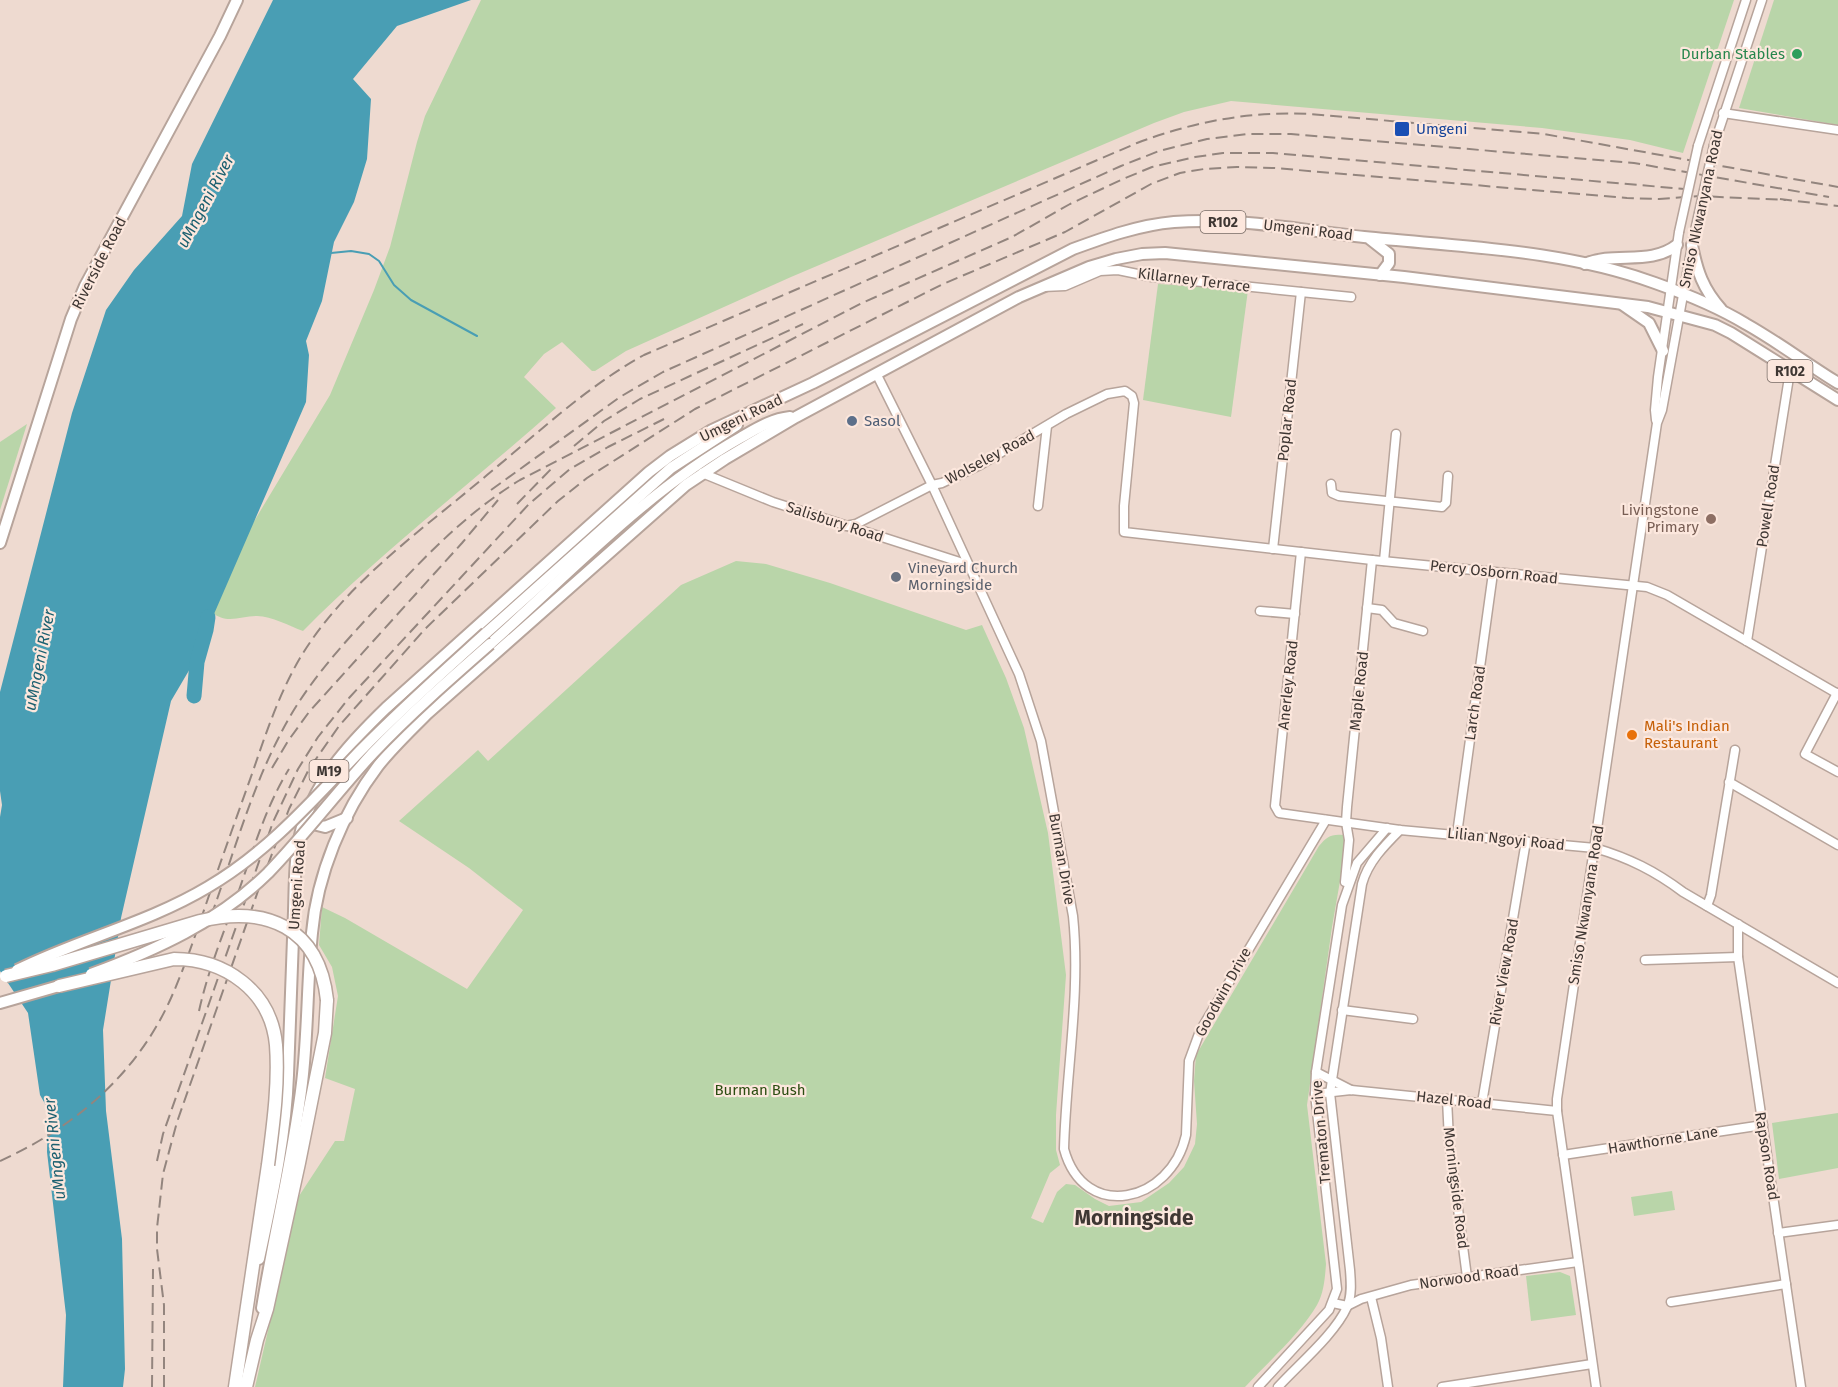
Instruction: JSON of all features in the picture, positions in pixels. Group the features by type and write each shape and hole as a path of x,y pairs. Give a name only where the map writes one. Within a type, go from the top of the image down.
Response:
{"highway":[{"path":"3,977 52,965 211,918 252,916 273,921 297,936 315,957 324,978 328,1017 267,1309 257,1340"},
{"path":"59,986 174,959 191,959 215,965 246,984 268,1017 276,1045 276,1081 268,1165 248,1292 244,1338"},
{"name":"Umgeni Road","path":"235,1387 244,1338"},
{"name":"Umgeni Road","path":"246,1387 257,1340"}],"main road":[{"name":"Riverside Road","path":"0,543 71,319 86,286 237,0"},
{"name":"Umgeni Road","path":"244,1338 283,1132 288,1078 294,879 303,822 315,795 332,766 357,736 421,676 649,472 712,430 771,404 1073,249 1131,229 1172,222 1203,220 1492,249 1549,256 1585,264 1652,282 1725,313 1756,330 1838,383"},
{"path":"1367,237 1389,254 1389,263 1380,275"},
{"path":"1693,240 1702,283 1709,296 1725,313"},
{"path":"1585,264 1604,258 1663,254 1677,245"},
{"name":"Umgeni Road","path":"257,1340 302,1083 312,932 317,899 330,857 347,818 378,766 414,727 494,654 702,473 796,417 1040,287 1089,267 1116,259 1165,253 1620,303 1674,313 1715,325 1731,333 1838,400"},
{"path":"1620,303 1649,323 1663,351"},
{"path":"0,1003 59,986 124,962 174,940 207,921 244,893 267,874 296,843 373,753 488,638 671,468 771,404"},
{"path":"3,977 42,958 154,915 208,887 233,871 282,831 401,710 685,472 720,449 769,422 796,417"},
{"path":"303,822 325,827 347,818"}],"street":[{"name":"Smiso Nkwanyana Road","path":"1596,1387 1557,1111 1558,1086 1657,423 1662,410 1674,313 1671,290 1679,232 1698,146 1746,0"},
{"name":"Smiso Nkwanyana Road","path":"1657,423 1655,410 1663,351 1674,313 1683,294 1714,145 1723,112 1762,0"},
{"path":"1723,112 1838,130"},
{"name":"Killarney Terrace","path":"1040,287 1065,286 1086,276 1108,270 1152,277 1351,297"},
{"name":"Poplar Road","path":"1273,549 1301,292"},
{"name":"Powell Road","path":"1747,641 1790,371"},
{"name":"Burman Drive","path":"877,375 932,485 1019,674 1037,727 1073,916 1076,987 1064,1149 1070,1166"},
{"name":"Wolseley Road","path":"846,526 856,524 932,485 942,483 980,465 1107,394 1125,391 1132,396 1134,417 1124,506 1124,532"},
{"path":"1038,506 1047,426"},
{"path":"1384,561 1396,434"},
{"name":"Salisbury Road","path":"702,473 773,502 969,565"},
{"path":"1331,484 1332,493 1339,496 1442,507 1446,503 1448,476"},
{"name":"Percy Osborn Road","path":"1124,532 1658,590 1837,694"},
{"name":"Anerley Road","path":"1282,815 1275,806 1301,552"},
{"name":"Maple Road","path":"1342,905 1349,851 1346,822 1372,560"},
{"name":"Larch Road","path":"1457,834 1493,573"},
{"path":"1367,608 1382,610 1394,623 1424,631"},
{"path":"1260,611 1295,614"},
{"path":"1837,694 1805,754 1838,772"},
{"path":"1707,906 1711,895 1734,750"},
{"path":"1730,782 1838,845"},
{"name":"Lilian Ngoyi Road","path":"1282,815 1400,830 1595,848 1639,863 1838,983"},
{"name":"Goodwin Drive","path":"1070,1166 1079,1178 1096,1191 1125,1196 1154,1185 1172,1168 1183,1147 1186,1135 1189,1061 1200,1030 1326,820"},
{"name":"Trematon Drive","path":"1258,1387 1318,1322 1333,1303 1337,1289 1315,1094 1316,1072 1342,905 1357,863 1387,828"},
{"name":"Trematon Drive","path":"1278,1387 1327,1334 1347,1306 1351,1292 1330,1093 1364,875 1376,856 1400,830"},
{"name":"River View Road","path":"1482,1103 1526,841"},
{"path":"1345,895 1350,889 1354,889 1359,894 1359,898"},
{"name":"Rapson Road","path":"1738,924 1738,957 1801,1387"},
{"path":"1646,960 1738,957"},
{"path":"1332,975 1347,976"},
{"path":"1342,1010 1413,1019"},
{"name":"Hazel Road","path":"1316,1072 1351,1090"},
{"name":"Hazel Road","path":"1315,1094 1351,1090 1557,1111"},
{"name":"Morningside Road","path":"1447,1099 1449,1140 1467,1277"},
{"name":"Hawthorne Lane","path":"1563,1155 1763,1125"},
{"path":"1326,1195 1341,1191"},
{"path":"1779,1233 1838,1225"},
{"name":"Norwood Road","path":"1347,1306 1361,1299 1399,1288 1578,1262"},
{"path":"1671,1302 1786,1284"},
{"path":"1337,1289 1351,1292 1361,1299"},
{"path":"1371,1297 1381,1338 1388,1387"},
{"path":"1333,1303 1347,1306"},
{"path":"1281,1362 1292,1372"},
{"path":"1442,1387 1592,1364"}],"green space":[{"path":"481,0 1734,0 1683,153 1630,140 1542,128 1231,101 1184,112 1154,123 791,277 626,351 595,371 592,371 562,342 544,354 524,377 556,408 364,573 303,631 263,616 228,619 217,616 212,612 226,568 330,395 390,247 425,116"},
{"name":"Durban Stables","path":"1774,0 1838,0 1838,125 1739,108"},
{"path":"1158,284 1248,290 1231,417 1143,400"},
{"path":"27,424 0,510 0,442"},
{"name":"Burman Bush","path":"736,561 766,564 830,583 966,630 982,625 1006,678 1024,728 1048,833 1066,975 1056,1115 1056,1150 1060,1165 1050,1173 1031,1218 1043,1223 1057,1192 1066,1184 1075,1185 1109,1206 1141,1202 1169,1183 1184,1167 1195,1144 1196,1055 1319,846 1327,838 1335,835 1343,835 1347,841 1332,927 1307,1105 1326,1264 1324,1285 1317,1305 1310,1316 1245,1387 255,1387 299,1196 335,1141 344,1141 355,1089 325,1078 338,996 332,967 319,945 322,907 467,989 523,910 469,868 399,821 478,750 488,761 681,585"},
{"path":"1838,1113 1838,1168 1779,1179 1772,1123"},
{"path":"1672,1191 1675,1210 1634,1216 1631,1197"},
{"path":"1560,1272 1570,1276 1576,1315 1531,1321 1526,1276"}],"water":[{"name":"uMngeni River","path":"273,0 471,0 397,26 353,79 371,99 367,159 354,202 334,242 322,301 306,341 309,355 306,402 191,667 171,701 121,918 103,1030 106,1111 122,1239 125,1369 123,1387 63,1387 66,1315 47,1152 48,1109 40,1095 28,1013 0,971 0,817 2,805 0,692 72,413 106,310 134,270 182,216 192,164"}],"waterway":[{"path":"331,253 351,251 369,254 379,261 394,285 411,300 477,336"},
{"path":"194,696 197,662 208,617"}],"railway":[{"path":"0,1161 54,1132 78,1115 122,1074 157,1025 188,956 274,714 292,672 318,631 339,606 386,559 582,396 644,355 1137,143 1179,129 1221,119 1264,114 1309,114 1544,134 1838,187"},
{"path":"491,490 620,397 663,372 1121,166 1159,151 1207,139 1247,134 1291,134 1634,163 1829,197"},
{"path":"211,916 259,780 289,718 313,682 354,632 448,536 464,521 520,480 862,303 1012,237 1070,204 1123,179 1152,167 1223,153 1273,153 1696,190"},
{"path":"164,1387 164,1305 157,1249 163,1174 177,1122 289,809 309,769 339,726 425,629 558,501 587,478 695,409 943,284 1065,232 1151,184 1180,173 1237,167 1274,168 1627,198 1659,199 1699,196 1786,200"},
{"path":"1780,199 1838,206"},
{"path":"574,446 604,421 640,399 803,324"},
{"path":"157,1161 163,1134 273,822 298,769 318,737 349,698 529,504 570,469 664,419"},
{"path":"517,504 553,467"},
{"path":"272,768 309,712 498,500"},
{"path":"199,1011 212,966 260,830 289,769"},
{"path":"152,1387 153,1269"}],"place":[{"name":"Durban Stables","path":"1797,54"},
{"name":"Umgeni","path":"1402,129"},
{"name":"Sasol","path":"852,421"},
{"name":"Livingstone Primary","path":"1711,519"},
{"name":"Vineyard Church Morningside","path":"896,577"},
{"name":"Mali's Indian Restaurant","path":"1632,735"}],"district":[{"name":"Morningside","path":"1134,1218"}]}
